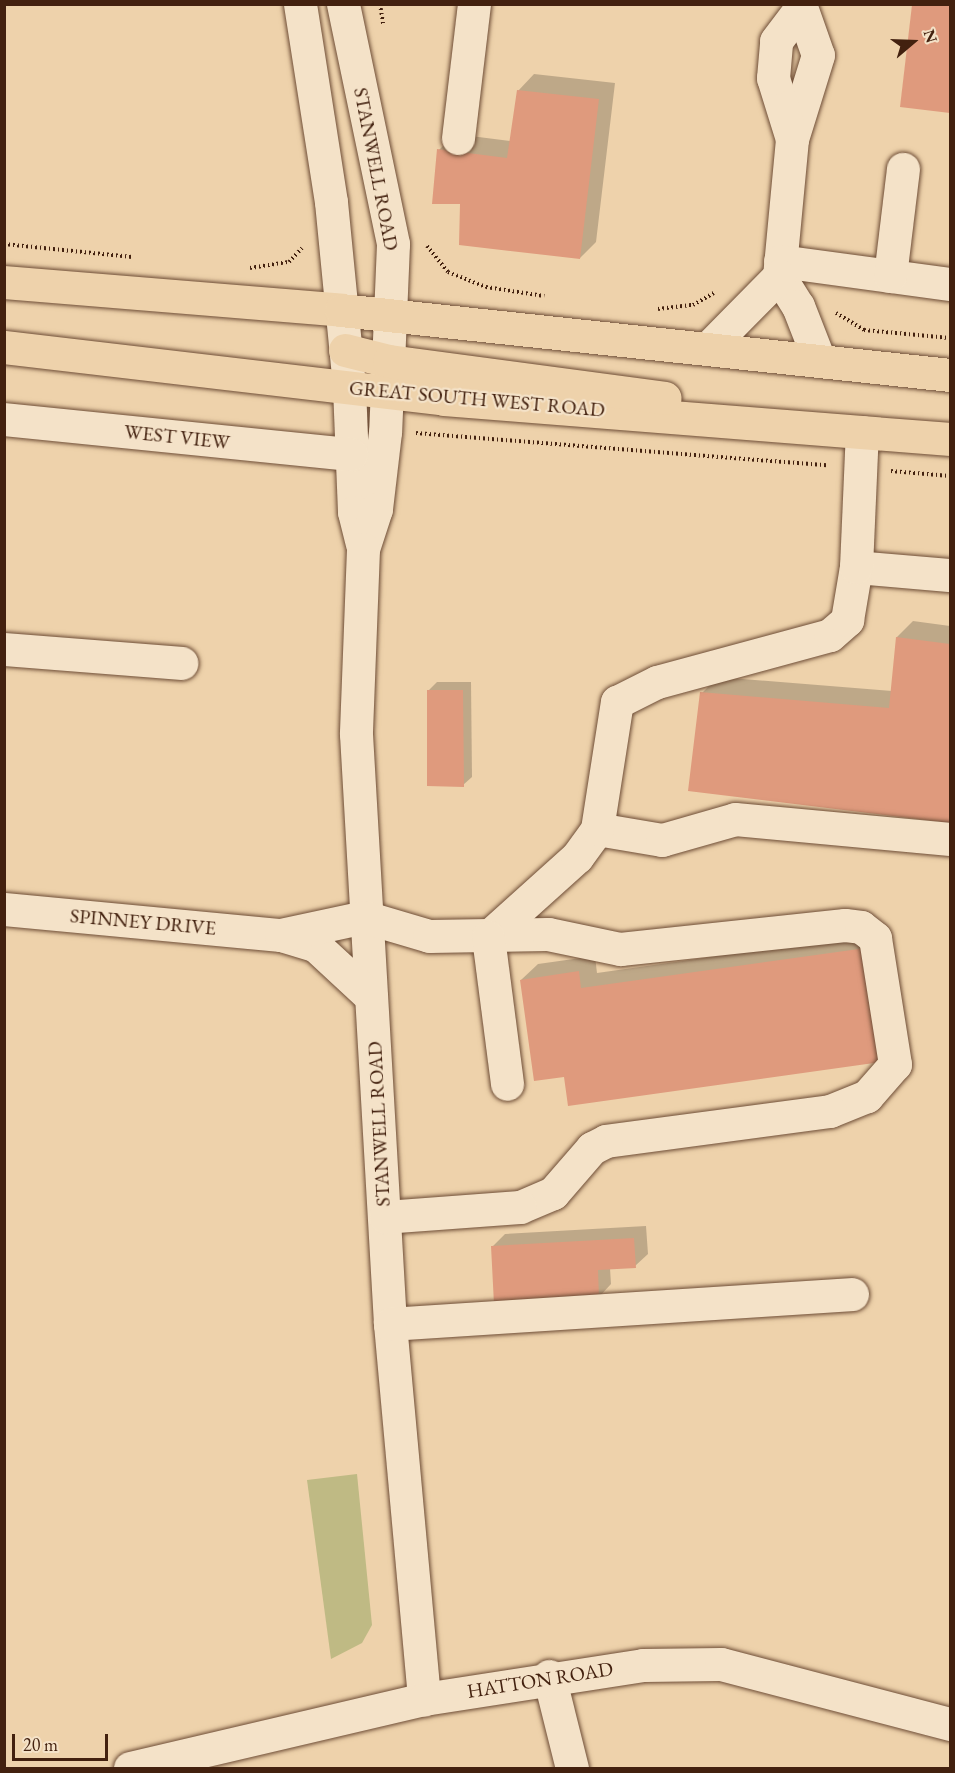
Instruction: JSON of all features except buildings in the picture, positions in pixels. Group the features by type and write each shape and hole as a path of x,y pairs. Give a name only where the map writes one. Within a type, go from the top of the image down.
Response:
{"highway":[{"path":"4,282 392,315 709,347 951,375"},
{"name":"GREAT SOUTH WEST ROAD","path":"4,346 349,387 388,376 726,421 951,439"},
{"path":"345,350 388,376"}],"street":[{"name":"STANWELL ROAD","path":"300,4 326,153 349,387 354,512 363,549"},
{"name":"STANWELL ROAD","path":"344,4 393,244 392,315 376,509 363,549 356,734 390,1324 424,1699"},
{"path":"458,138 474,4"},
{"path":"800,7 776,41 773,78 792,139 779,269 798,306 819,360"},
{"path":"890,276 903,169"},
{"path":"779,269 890,276 951,284"},
{"path":"709,347 779,269"},
{"name":"WEST VIEW","path":"4,419 351,454"},
{"path":"488,937 577,857 597,829 617,702 657,682 830,635 847,620 856,567 862,432"},
{"path":"856,567 951,575"},
{"path":"4,649 181,663"},
{"path":"597,829 662,840 735,819 951,839"},
{"name":"SPINNEY DRIVE","path":"4,909 281,935 316,946 371,997"},
{"path":"365,917 429,936 488,937 548,934 620,949 861,927 875,938 895,1064 867,1096 830,1111 606,1141 539,1202 384,1217"},
{"name":"SPINNEY DRIVE","path":"281,935 365,917"},
{"path":"488,937 507,1084"},
{"path":"390,1324 852,1294"},
{"name":"HATTON ROAD","path":"130,1768 424,1699 549,1676 643,1665 721,1664 951,1724"},
{"path":"549,1676 572,1768"}],"path":[{"path":"425,241 448,272 486,287 553,297"},
{"path":"243,268 289,262 306,243"},
{"path":"4,244 136,257"},
{"path":"653,310 693,305 722,288"},
{"path":"832,309 864,330 951,338"},
{"name":"GREAT SOUTH WEST ROAD","path":"422,433 951,476"}],"shaded area":[{"path":"357,1474 372,1625 362,1643 331,1659 307,1480"}]}
